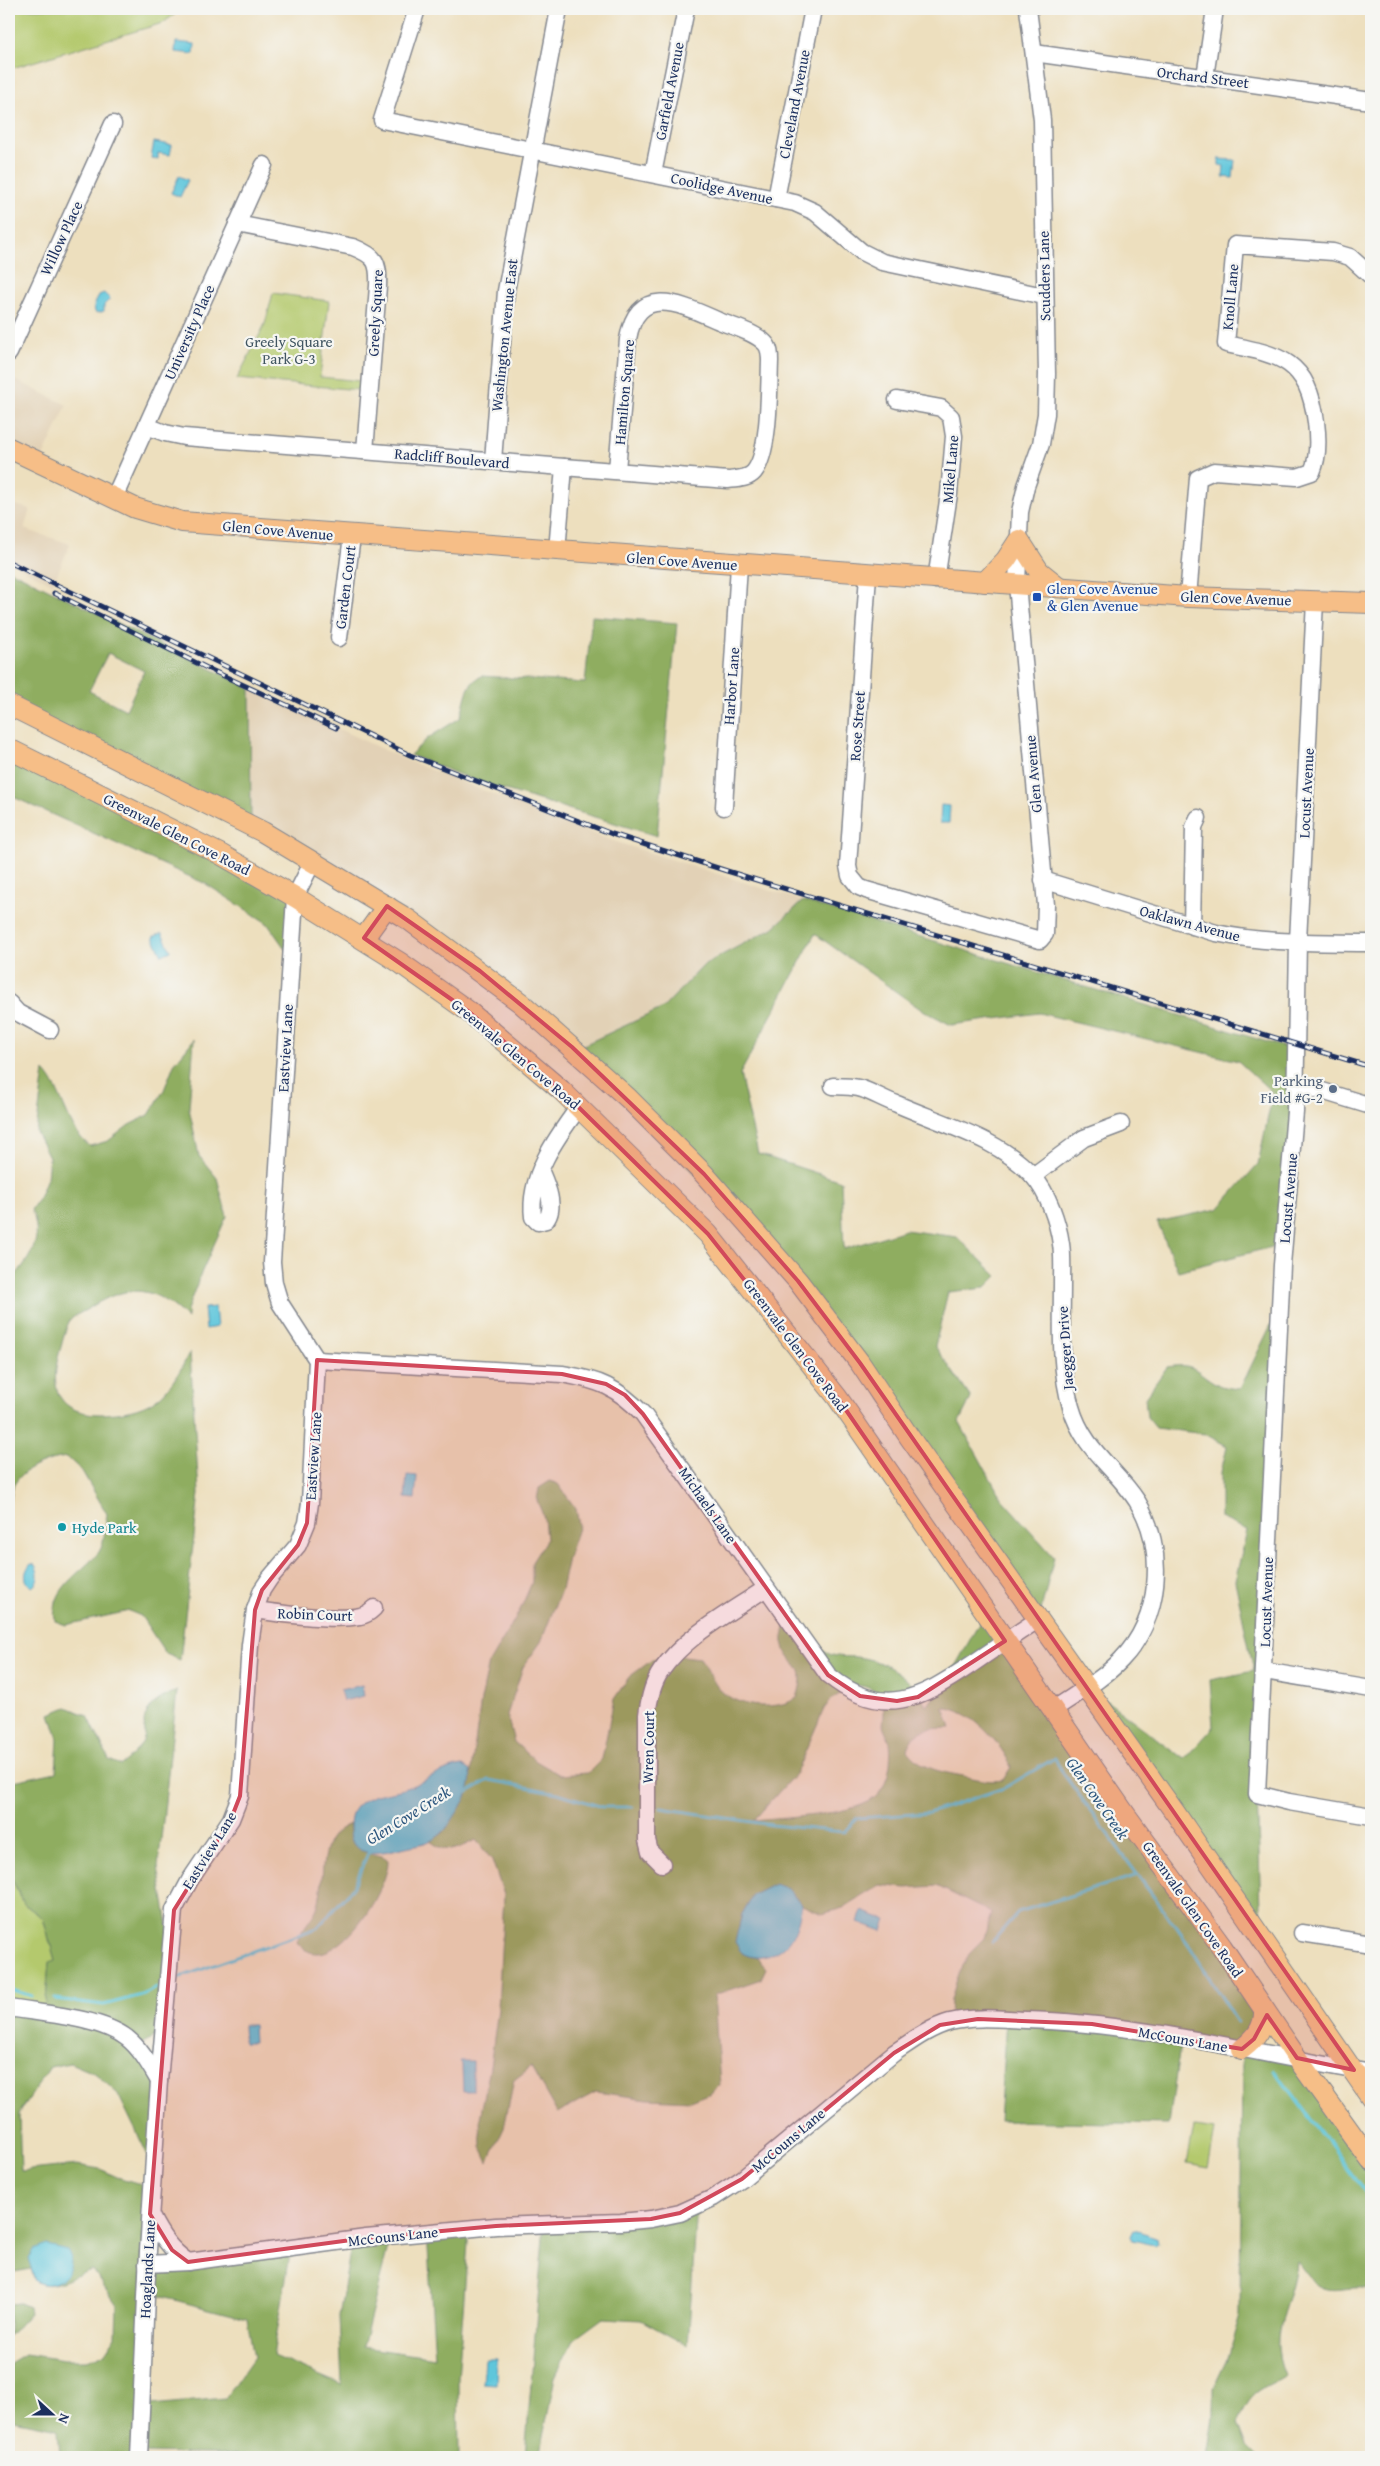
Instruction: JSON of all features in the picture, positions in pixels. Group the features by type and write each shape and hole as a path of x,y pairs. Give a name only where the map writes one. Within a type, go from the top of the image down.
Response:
{"main road":[{"name":"Glen Cove Avenue","path":"9,448 114,498 155,515 182,522 936,580 1188,597 1371,603"},
{"path":"985,582 1006,560 1019,540 1039,571 1059,587"},
{"path":"9,705 230,815 314,861 387,906 480,971 572,1047 628,1098 704,1174 798,1281 860,1364 910,1438 1362,2072 1371,2097"},
{"name":"Greenvale Glen Cove Road","path":"9,749 197,842 364,938 468,1011 579,1107 708,1234 744,1277 837,1397 1005,1642 1371,2161"},
{"path":"364,938 387,906"},
{"path":"1242,2049 1260,2032 1265,2017 1264,2010"}],"street":[{"name":"Coolidge Avenue","path":"417,9 382,120 795,203 815,212 862,252 882,262 1044,296"},
{"name":"Washington Avenue East","path":"493,461 506,291 559,9"},
{"name":"Garfield Avenue","path":"653,174 686,9"},
{"name":"Cleveland Avenue","path":"776,199 813,9"},
{"name":"Scudders Lane","path":"1017,584 1020,512 1026,486 1041,444 1046,414 1047,374 1042,120 1028,9"},
{"path":"1205,77 1215,9"},
{"name":"Orchard Street","path":"1034,53 1156,72 1205,77 1371,101"},
{"name":"Willow Place","path":"9,353 113,124"},
{"name":"University Place","path":"114,498 264,165"},
{"name":"Greely Square","path":"238,224 353,247 368,253 377,263 378,286 365,451"},
{"name":"Knoll Lane","path":"1188,597 1198,478 1214,470 1297,477 1312,472 1316,462 1318,433 1313,401 1309,389 1301,376 1291,365 1277,356 1226,344 1234,245 1333,252 1350,257 1371,276"},
{"name":"Hamilton Square","path":"617,470 630,328 633,320 643,309 664,302 679,304 759,339 768,347 770,361 767,416 760,457 755,468"},
{"name":"Mikel Lane","path":"897,400 941,408 947,412 953,423 954,452 936,580"},
{"name":"Radcliff Boulevard","path":"147,426 165,433 184,437 728,480 747,477 755,468"},
{"path":"557,551 564,467"},
{"name":"Garden Court","path":"339,638 352,536"},
{"name":"Harbor Lane","path":"724,807 739,565"},
{"name":"Rose Street","path":"868,575 850,814 848,866 850,876 859,887 866,890 1020,934"},
{"name":"Glen Avenue","path":"1017,584 1043,880 1045,934 1040,940 1020,934"},
{"name":"Locust Avenue","path":"1315,601 1298,941 1296,1083 1282,1265 1257,1794 1289,1802 1371,1816"},
{"path":"1192,926 1194,827 1198,818"},
{"name":"Eastview Lane","path":"159,2081 174,1910 190,1880 231,1819 240,1796 250,1645 255,1610 262,1590 298,1545 307,1523 311,1494 317,1360 280,1303 274,1283 272,1262 295,897 314,861"},
{"name":"Oaklawn Avenue","path":"1043,880 1192,926 1235,937 1272,941 1371,944"},
{"path":"9,1003 18,1013 50,1030"},
{"path":"1296,1083 1371,1106"},
{"name":"Jaegger Drive","path":"833,1086 862,1089 954,1127 1003,1151 1033,1176 1054,1217 1061,1246 1063,1362 1071,1408 1078,1426 1094,1452 1137,1502 1150,1530 1156,1558 1156,1580 1152,1604 1143,1628 1122,1660 1054,1709"},
{"path":"541,1172 551,1148 579,1107"},
{"path":"1033,1176 1084,1138 1121,1124"},
{"name":"Michaels Lane","path":"317,1360 562,1374 606,1384 625,1395 643,1414 828,1676 846,1690 869,1699 896,1701 918,1697 944,1683 1039,1619"},
{"name":"Wren Court","path":"662,1864 650,1852 647,1840 647,1715 650,1694 660,1672 675,1655 705,1630 766,1588"},
{"name":"Robin Court","path":"255,1610 307,1616 354,1617 364,1616 374,1608"},
{"path":"1264,1671 1371,1689"},
{"path":"1302,1933 1371,1944"},
{"path":"9,2008 94,2023 115,2031 137,2048 159,2081"},
{"name":"McCouns Lane","path":"147,2264 188,2262 366,2238 496,2226 651,2220 680,2213 713,2198 742,2179 894,2053 921,2035 953,2022 987,2019 1105,2025 1297,2058 1362,2072"},
{"path":"137,2048 164,2032"},
{"name":"Hoaglands Lane","path":"139,2457 147,2264 159,2081"},
{"path":"150,2214 160,2236 172,2250 188,2262"}],"highlighted area":[{"path":"387,906 480,971 572,1047 704,1174 798,1281 860,1363 1354,2070 1297,2058 1267,2015 1254,2039 1242,2049 1092,2024 978,2019 940,2025 894,2053 742,2179 680,2213 651,2219 496,2226 366,2238 188,2262 172,2250 150,2214 174,1910 231,1819 240,1796 255,1610 262,1590 298,1545 307,1523 317,1360 562,1374 606,1384 625,1395 643,1414 828,1675 860,1696 897,1701 918,1697 1005,1641 837,1397 708,1234 561,1090 468,1011 364,938"}],"shaded area":[{"path":"9,377 67,405 40,463 9,448"},
{"path":"9,503 30,509 24,529 70,544 53,584 9,562"},
{"path":"250,688 408,761 610,840 803,901 773,928 705,964 663,1008 575,1049 505,989 251,825"}],"green space":[{"path":"9,9 182,9 163,23 9,69"},
{"name":"Greely Square Park G-3","path":"273,293 329,301 320,377 371,382 370,391 237,379 265,324"},
{"path":"9,570 250,688 251,825 9,705","holes":["108,653 144,671 126,710 89,691"]},
{"path":"592,616 677,623 657,836 476,781 410,755 428,738 460,718 466,694 476,679 482,676 585,683"},
{"path":"9,749 295,897 291,957 267,923 206,884 9,795"},
{"path":"803,901 1297,1051 1284,1244 1178,1271 1157,1222 1218,1209 1258,1164 1273,1093 1238,1061 1039,1013 951,1025 919,1008 815,934 740,1074 758,1154 841,1181 844,1249 905,1230 957,1237 997,1276 985,1288 948,1292 935,1346 971,1398 959,1422 1002,1499 1054,1557 1039,1619 798,1281 575,1049 663,1008 705,964 773,928"},
{"path":"194,1039 189,1108 199,1156 217,1178 227,1216 187,1310 188,1319 165,1300 142,1292 130,1291 105,1299 69,1322 57,1364 56,1379 58,1391 63,1401 72,1408 98,1414 131,1410 154,1401 162,1394 177,1376 190,1352 199,1493 180,1660 166,1654 141,1616 129,1611 66,1625 55,1621 57,1599 62,1590 101,1548 107,1514 82,1471 67,1457 45,1462 25,1472 14,1485 9,1502 9,1283 23,1266 33,1249 36,1231 31,1210 39,1198 47,1178 49,1157 36,1132 44,1071 56,1089 76,1130 90,1146 108,1141 129,1125 149,1115 164,1090 174,1064"},
{"path":"1280,1306 1257,1794 1262,1939 1087,1686 1184,1759 1213,1728 1210,1680 1254,1671 1235,1581 1247,1530 1221,1518 1221,1472 1227,1446 1205,1434 1156,1428 1147,1417 1145,1398 1167,1367 1177,1366 1190,1367 1219,1385 1240,1389"},
{"path":"550,1481 558,1484 576,1509 579,1525 568,1558 561,1590 541,1642 523,1667 507,1715 514,1742 536,1761 560,1775 588,1773 602,1759 614,1699 629,1677 652,1660 675,1655 700,1658 716,1685 732,1699 743,1703 766,1706 788,1702 797,1698 801,1676 796,1665 785,1651 783,1642 788,1619 810,1641 829,1654 867,1659 888,1666 906,1679 926,1705 940,1693 985,1613 1264,2010 1248,2044 1297,2058 1371,2161 1371,2290 1364,2288 1337,2290 1323,2288 1314,2283 1296,2261 1294,2277 1279,2331 1278,2345 1285,2376 1252,2396 1238,2423 1247,2446 1258,2457 1207,2457 1213,2418 1213,2389 1226,2361 1240,2315 1242,2049 1181,2038 1169,2124 999,2121 1006,2020 953,2022 950,2014 951,2000 957,1979 970,1952 984,1938 991,1913 937,1886 906,1888 880,1885 843,1908 822,1914 802,1905 790,1890 742,1953 757,1958 766,1968 761,1979 714,1995 720,2085 711,2093 691,2101 648,2099 596,2092 557,2113 531,2067 514,2080 504,2128 488,2162 481,2147 480,2118 490,2067 498,2009 504,1895 492,1860 476,1840 453,1850 437,1846 430,1841 443,1833 468,1792 481,1700 489,1663 520,1610 532,1582 532,1562 546,1540 544,1518 537,1500 539,1488","holes":["852,1685 859,1685 875,1692 884,1707 883,1726 890,1743 890,1766 883,1788 873,1799 849,1809 816,1815 753,1821 796,1773 824,1709 831,1700","944,1708 954,1709 974,1720 993,1738 1001,1748 1011,1767 1003,1780 985,1780 942,1772 919,1762 907,1749 919,1733 930,1729 951,1728"]},
{"path":"177,1691 158,1867 170,1936 164,2032 139,2045 157,2082 153,2166 118,2094 96,2074 70,2063 50,2067 19,2114 21,2171 77,2165 100,2169 117,2177 151,2187 145,2264 291,2249 273,2356 342,2385 339,2316 352,2240 391,2236 363,2347 435,2358 427,2232 469,2229 458,2379 459,2457 271,2457 271,2455 138,2453 138,2457 60,2457 58,2429 9,2419 10,2363 25,2354 64,2360 87,2360 104,2354 116,2336 117,2305 93,2270 64,2281 49,2284 35,2281 31,2269 9,2273 9,2008 45,2014 49,1962 55,1960 43,1918 24,1904 9,1873 9,1782 56,1772 58,1739 50,1714 67,1707 88,1716 109,1760 121,1765 128,1760 142,1742 145,1734 144,1722 148,1710 156,1702","holes":["144,2292 247,2319 254,2357 225,2398 141,2406"]},
{"path":"350,1824 352,1838 360,1849 388,1860 386,1874 379,1892 355,1929 341,1943 325,1952 310,1952 297,1942 318,1905 326,1848 331,1838 339,1830"},
{"path":"9,1873 24,1904 43,1918 55,1960 49,1963 45,2014 9,2008"},
{"path":"1194,2127 1215,2130 1208,2168 1187,2164"},
{"path":"697,2205 688,2346 641,2320 603,2318 573,2340 555,2377 539,2457 525,2457 544,2225"},
{"path":"20,2303 29,2307 30,2313 9,2336 9,2304"}],"water":[{"path":"176,42 195,44 194,54 175,52"},
{"path":"154,142 172,145 170,155 158,153 158,159 151,158"},
{"path":"1219,159 1235,160 1233,178 1223,177 1224,166 1219,165"},
{"path":"179,176 188,180 180,197 171,193"},
{"path":"104,293 110,299 104,305 104,311 95,312 94,306 99,295"},
{"path":"941,805 950,806 949,823 940,823"},
{"path":"162,933 171,951 162,955 153,937"},
{"path":"215,1307 217,1327 206,1329 204,1308"},
{"path":"407,1475 417,1476 415,1499 405,1498"},
{"path":"31,1564 35,1565 38,1574 38,1580 32,1587 26,1579 27,1569"},
{"path":"362,1685 364,1696 343,1701 340,1690"},
{"path":"463,1766 469,1770 469,1789 464,1802 439,1836 423,1843 388,1851 362,1851 355,1846 351,1839 351,1818 353,1811 364,1800 376,1795 406,1788 448,1769"},
{"path":"775,1884 790,1890 802,1905 794,1934 785,1946 768,1956 756,1957 744,1954 735,1942 742,1914 753,1895"},
{"path":"862,1911 886,1920 882,1931 858,1922"},
{"path":"243,2025 253,2025 254,2043 244,2043"},
{"path":"460,2061 473,2061 473,2091 463,2091 462,2064"},
{"path":"1134,2230 1157,2237 1158,2243 1155,2245 1132,2240 1131,2236"},
{"path":"47,2245 67,2250 71,2265 64,2277 50,2284 43,2284 35,2281 28,2258 33,2250"},
{"path":"485,2359 497,2359 496,2384 483,2383"}],"waterway":[{"name":"Glen Cove Creek","path":"661,1808 772,1825 844,1832 857,1818 929,1813 1004,1788 1055,1758 1060,1769 1189,1945 1237,2022"},
{"name":"Glen Cove Creek","path":"466,1793 489,1780 558,1793 602,1807 633,1807"},
{"name":"Glen Cove Creek","path":"178,1978 317,1928 353,1888 368,1853 371,1851"},
{"path":"992,1942 1018,1912 1138,1875"},
{"name":"Glen Cove Creek","path":"55,1999 104,2005 142,1995 157,1988"},
{"name":"Glen Cove Creek","path":"9,1989 32,1996"},
{"name":"Glen Cove Creek","path":"1274,2070 1371,2200"}],"railway":[{"path":"9,562 410,755 612,834 727,871 1371,1067"},
{"path":"54,593 209,669 336,728"}],"place":[{"name":"Glen Cove Avenue & Glen Avenue","path":"1037,597"},
{"name":"Parking Field #G-2","path":"1333,1089"},
{"name":"Hyde Park","path":"62,1527"}]}
